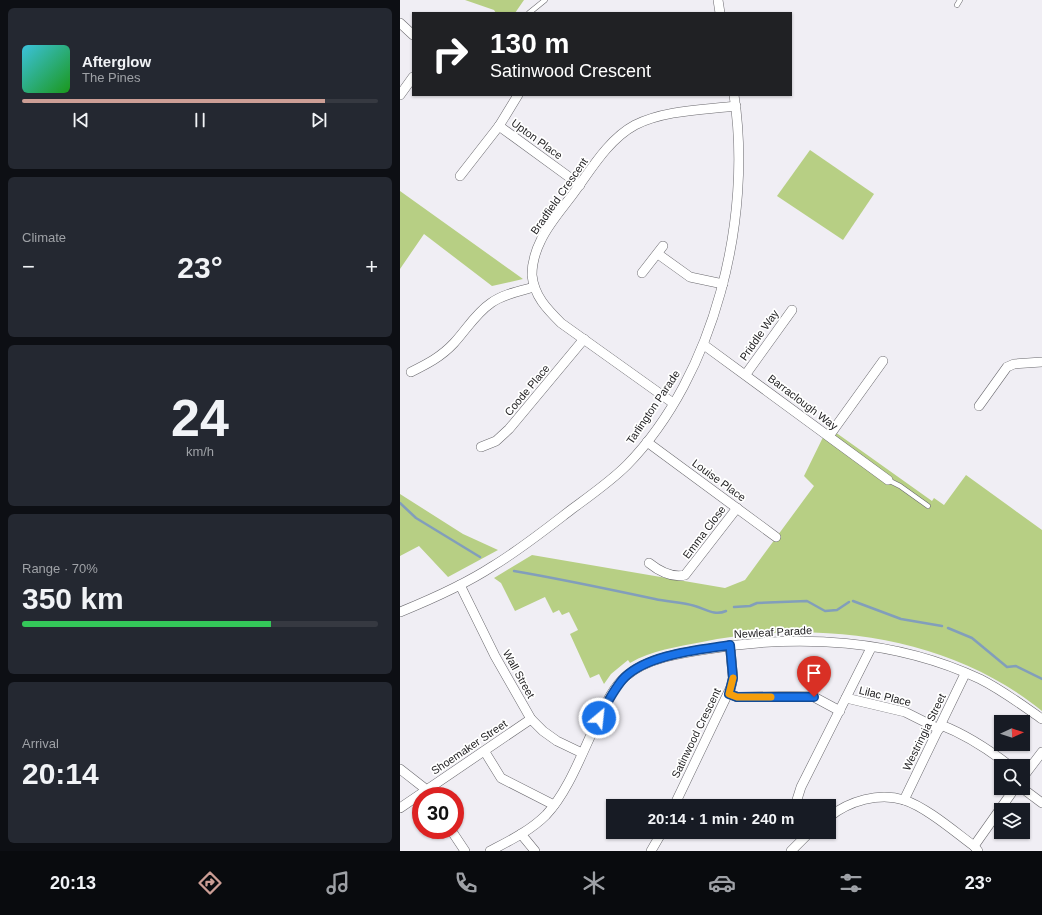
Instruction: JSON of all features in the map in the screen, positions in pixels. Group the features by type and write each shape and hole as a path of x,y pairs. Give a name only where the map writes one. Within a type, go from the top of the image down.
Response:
{"street":[{"path":"718,0 720,12"},
{"path":"400,23 412,34"},
{"path":"400,95 412,78"},
{"name":"Upton Place","path":"460,176 500,126 517,96"},
{"name":"Tarlington Parade","path":"400,612 460,585 492,567 529,542 627,465 647,442 673,403 687,380 704,345 723,284 739,192 739,146 734,96"},
{"name":"Bradfield Crescent","path":"673,403 561,323 545,307 534,287 533,266 540,240 611,144 635,125 666,116 736,106"},
{"name":"Upton Place","path":"500,126 580,185"},
{"path":"642,273 663,246"},
{"path":"658,254 690,277 723,284"},
{"path":"411,372 437,359 453,344 480,312 491,303 502,297 534,287"},
{"name":"Priddle Way","path":"746,374 792,310"},
{"name":"Coode Place","path":"481,447 496,441 509,429 584,339"},
{"name":"Barraclough Way","path":"704,345 746,374 888,480"},
{"path":"829,436 883,360"},
{"path":"979,406 1007,367 1014,364 1042,362"},
{"name":"Louise Place","path":"647,442 776,537"},
{"name":"Emma Close","path":"649,563 660,572 686,575 737,508"},
{"name":"Wall Street","path":"460,585 494,653 531,719 543,731 557,741 582,753"},
{"name":"Newleaf Parade","path":"490,851 538,823 554,805 617,686 632,672 646,664 662,659 730,645 755,642 806,641 852,643 871,648 891,649 951,667 998,689 1042,719"},
{"name":"Satinwood Crescent","path":"677,799 729,694 733,678 730,645"},
{"path":"797,799 801,787 871,648"},
{"name":"Westringia Street","path":"904,800 965,674"},
{"path":"729,694 737,697 814,697 840,711"},
{"name":"Lilac Place","path":"846,698 905,712 940,727 957,731 978,743 1000,759"},
{"name":"Shoemaker Street","path":"436,787 531,719"},
{"path":"485,752 501,778 554,805"},
{"path":"1030,767 1042,752"},
{"path":"400,770 423,787"},
{"path":"1030,794 1042,803"},
{"path":"836,813 850,804 866,799 895,798 904,800 914,804 976,848 1010,795"},
{"name":"Shoemaker Street","path":"400,808 412,802"},
{"path":"521,834 535,851"},
{"path":"457,839 465,851"},
{"path":"651,851 658,839"},
{"path":"791,851 802,839"}],"lane":[{"path":"530,12 545,0"},
{"path":"957,5 960,0"},
{"path":"888,480 900,486 928,506"}],"green space":[{"path":"465,0 524,0 516,12 495,12 494,10"},
{"path":"810,150 874,194 843,240 777,196"},
{"path":"400,191 523,279 492,286 424,234 400,269"},
{"path":"828,427 932,501 934,498 944,505 966,475 1042,530 1042,711 1005,685 966,665 924,650 880,639 835,634 790,632 746,635 674,647 647,655 630,663 628,660 611,674 604,684 599,674 590,678 570,634 578,630 569,612 562,615 559,610 553,613 545,597 515,611 501,583 494,578 532,555 725,588 745,580 814,486 804,476"},
{"path":"400,494 463,534 498,550 448,577 419,546 400,556"}],"waterway":[{"path":"400,503 416,518 480,557"},
{"path":"514,571 690,605 718,613 726,611"},
{"path":"734,607 750,606 757,603 807,601 825,611 837,610 849,602"},
{"path":"853,601 901,619 942,626"},
{"path":"948,628 972,638 1007,667 1016,666 1042,679"}],"slow traffic":[{"path":"733,678 729,694 737,697 771,697"}],"route":[{"path":"599,718 617,686 626,676 640,667 678,655 730,645 733,678 729,694 737,697 814,697"}]}
